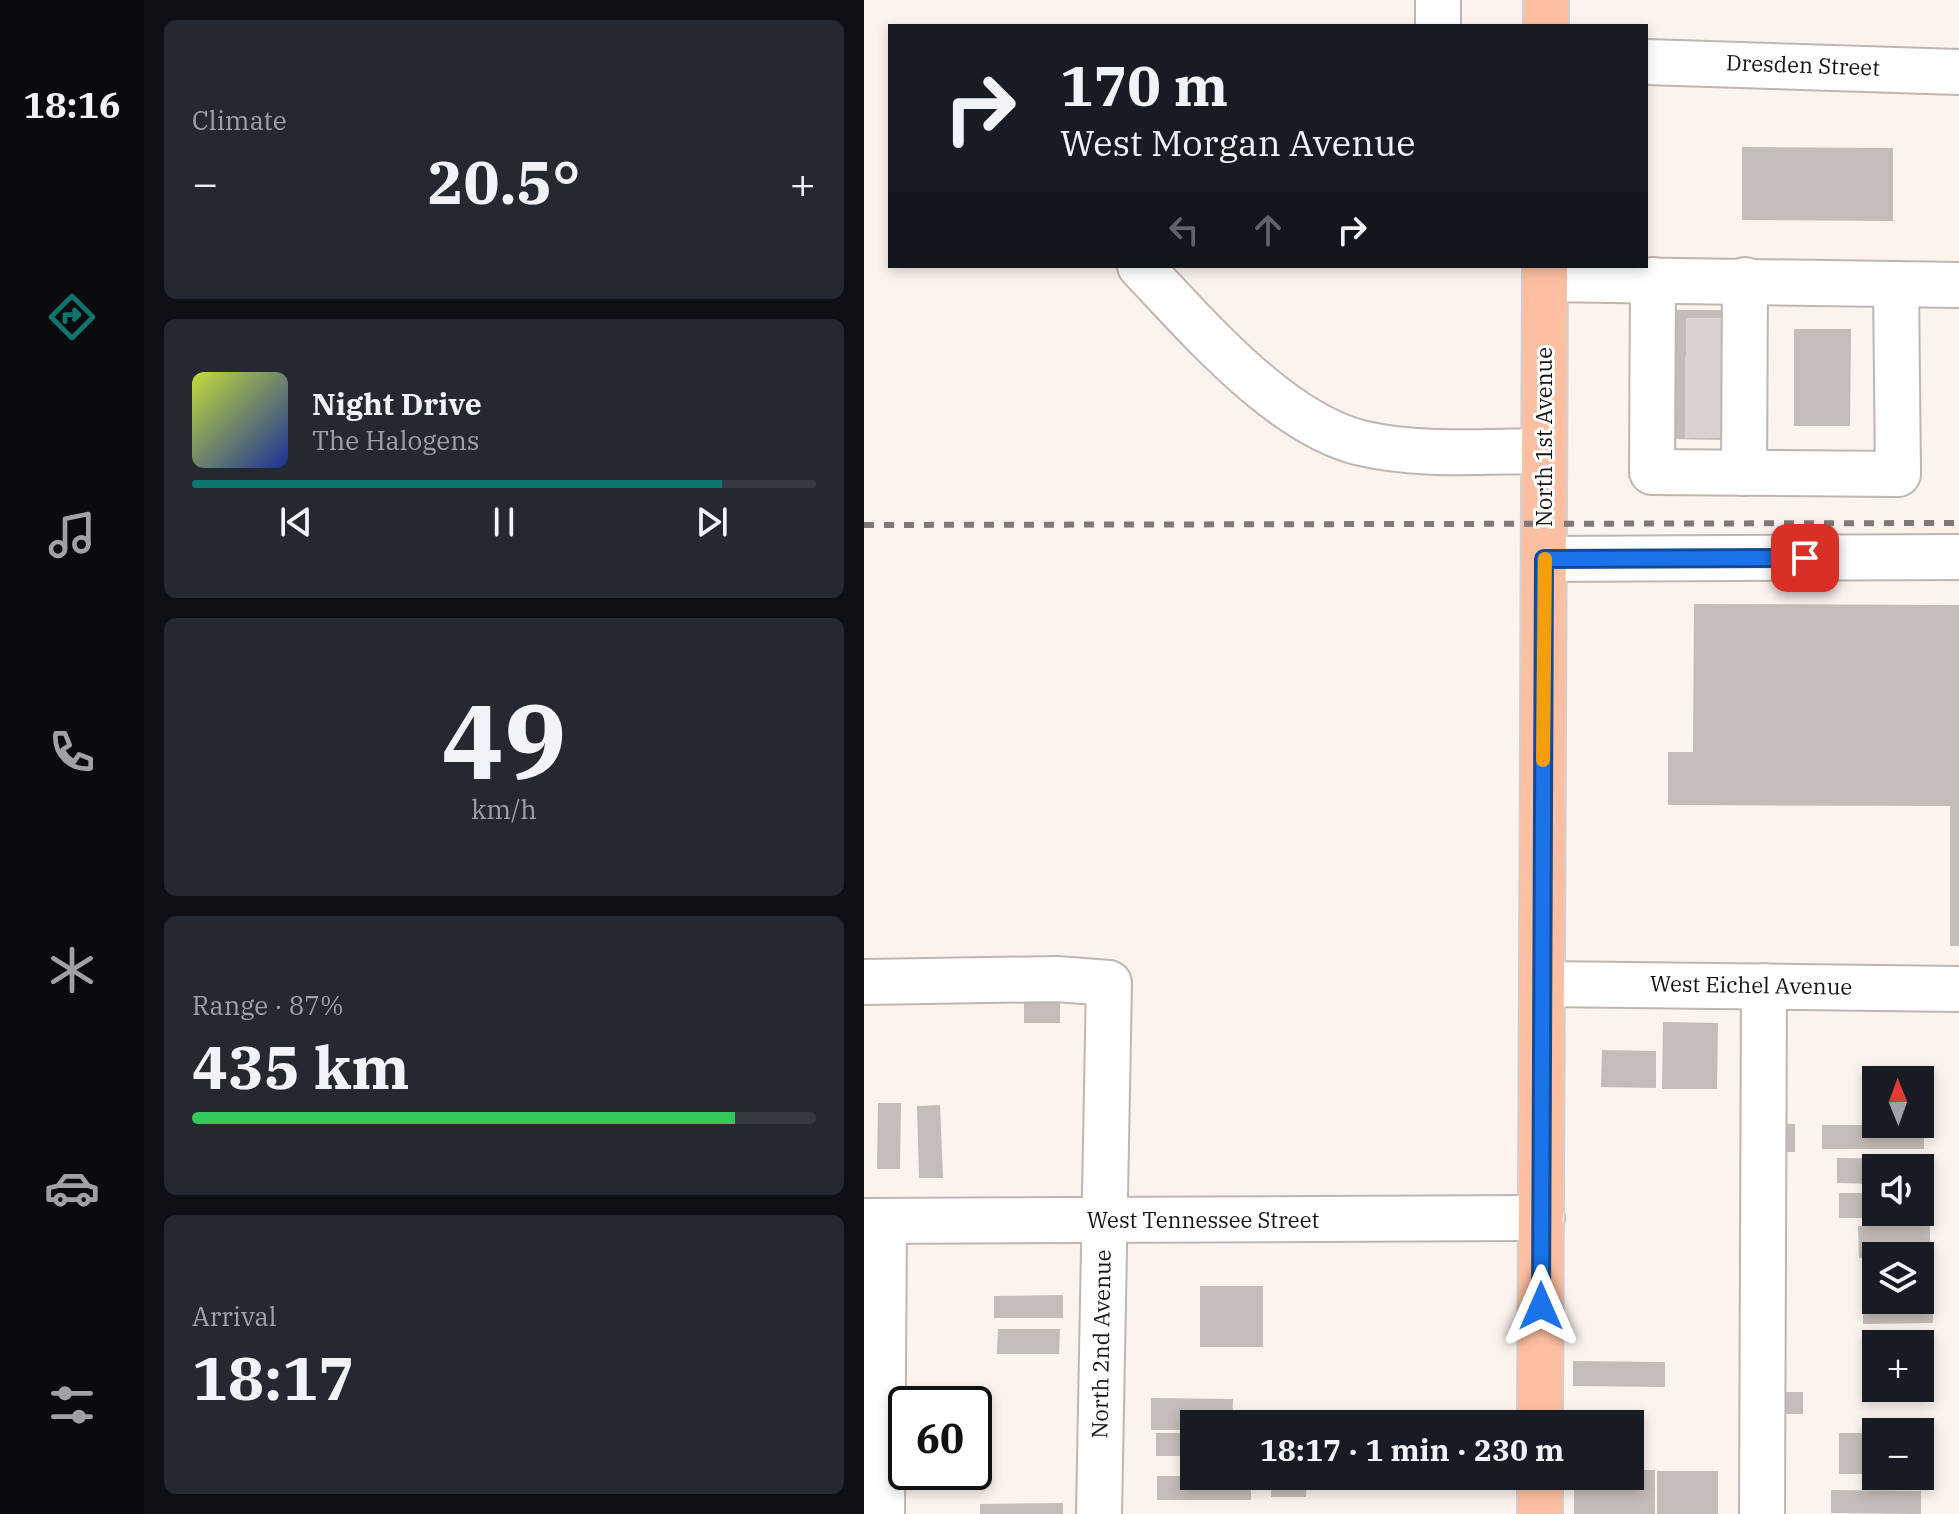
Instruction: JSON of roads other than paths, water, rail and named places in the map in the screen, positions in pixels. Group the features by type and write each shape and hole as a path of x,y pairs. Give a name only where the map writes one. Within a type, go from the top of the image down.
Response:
{"main road":[{"path":"1546,0 1546,24"},
{"name":"North 1st Avenue","path":"1540,1410 1545,273"},
{"path":"1540,1490 1540,1514"}],"street":[{"path":"1438,0 1438,24"},
{"name":"Dresden Street","path":"1648,62 1959,72"},
{"path":"1142,268 1211,341 1298,416 1361,443 1438,451 1544,451"},
{"path":"1545,273 1653,280 1959,285"},
{"path":"1653,280 1669,378 1652,472 1898,474 1896,284"},
{"path":"1744,473 1739,378 1745,280"},
{"path":"1544,559 1959,557"},
{"name":"North 2nd Avenue","path":"864,982 1057,979 1109,983 1099,1514"},
{"name":"West Eichel Avenue","path":"1542,984 1959,989"},
{"path":"1762,1514 1764,986"},
{"name":"West Tennessee Street","path":"874,1221 1542,1218"},
{"path":"874,1221 873,1460 882,1514"}],"tunnel":[{"path":"1686,340 1734,340"},
{"path":"1685,379 1733,379"},
{"path":"1685,416 1733,416"}],"railway":[{"path":"864,525 1959,523"}]}
